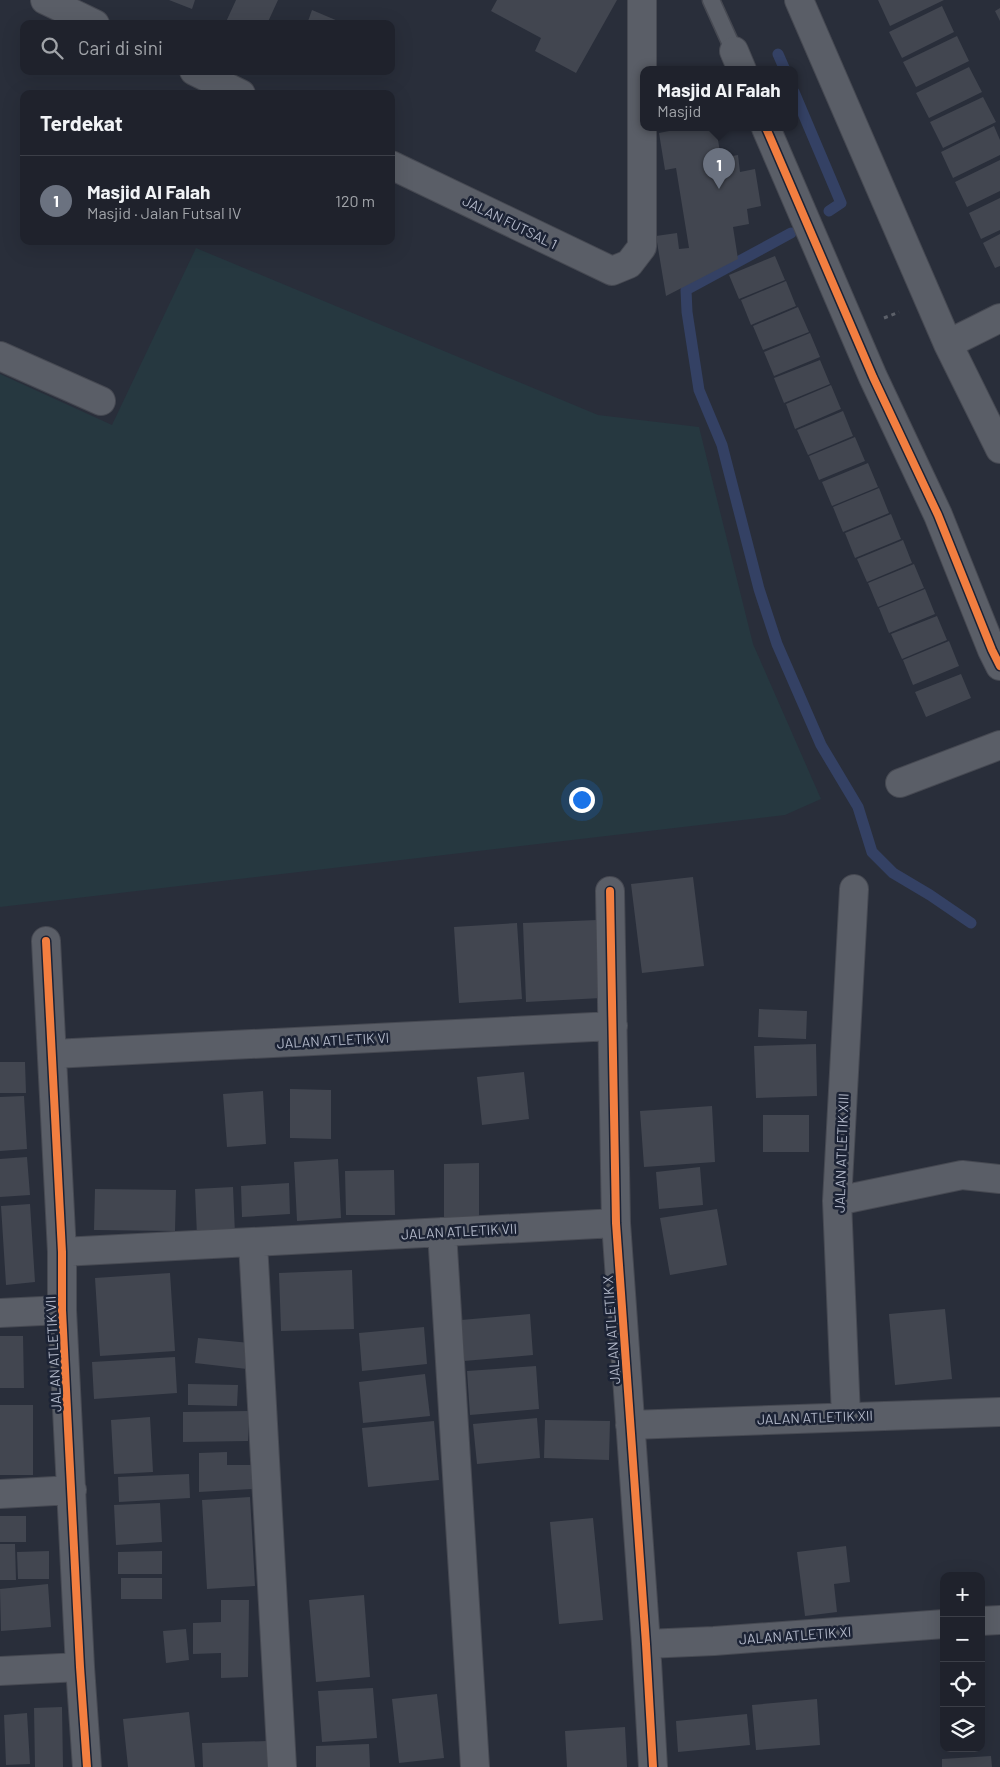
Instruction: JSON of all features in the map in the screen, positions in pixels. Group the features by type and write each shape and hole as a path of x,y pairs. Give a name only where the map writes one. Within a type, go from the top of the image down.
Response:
{"street":[{"path":"45,0 87,20"},
{"name":"JALAN FUTSAL 1","path":"642,0 642,66"},
{"path":"799,0 948,344 1000,449"},
{"path":"202,75 233,90"},
{"name":"JALAN FUTSAL 1","path":"395,167 612,271 629,264 642,246 642,131"},
{"path":"767,131 873,377 938,516 1000,666"},
{"path":"948,344 1000,318"},
{"path":"0,356 100,401"},
{"path":"900,783 1000,745"},
{"name":"JALAN ATLETIK XIII","path":"846,1416 838,1201 854,889"},
{"name":"JALAN ATLETIK X","path":"610,891 616,1223 653,1767"},
{"name":"JALAN ATLETIK VII","path":"46,941 62,1252 62,1310 80,1667 87,1767"},
{"name":"JALAN ATLETIK VI","path":"53,1054 613,1026"},
{"path":"838,1201 962,1175 1000,1179"},
{"name":"JALAN ATLETIK VII","path":"62,1252 616,1223"},
{"path":"442,1232 475,1767"},
{"path":"253,1243 282,1767"},
{"path":"0,1313 62,1310"},
{"name":"JALAN ATLETIK XII","path":"630,1425 1000,1412"},
{"path":"0,1494 72,1490"},
{"path":"985,1621 1000,1620"},
{"name":"JALAN ATLETIK XI","path":"646,1644 714,1641 940,1624"},
{"path":"0,1671 80,1667"}],"lane":[{"path":"711,0 738,61"}],"path":[{"path":"879,321 901,311"}],"shaded area":[{"path":"196,248 598,415 699,427 753,644 821,799 785,815 0,907 0,374 112,425"}],"building":[{"path":"169,0 195,0 192,9"},
{"path":"236,0 278,0 269,20 227,20"},
{"path":"497,0 617,0 576,73 535,51 541,38 491,11"},
{"path":"878,0 944,0 890,26"},
{"path":"942,6 954,32 902,58 889,32"},
{"path":"1000,8 1000,21 995,11"},
{"path":"312,10 336,20 308,20"},
{"path":"957,36 969,61 916,87 903,62"},
{"path":"969,67 982,92 929,118 916,93"},
{"path":"983,97 996,122 943,148 930,122"},
{"path":"994,126 1000,140 1000,155 953,178 941,152"},
{"path":"669,131 716,131 721,158 738,155 740,172 755,169 761,206 747,209 749,224 733,227 738,259 666,296 656,236 677,233 679,249 689,248 676,168 665,170 659,133"},
{"path":"1000,160 1000,191 967,207 955,182"},
{"path":"1000,198 1000,230 981,239 969,213"},
{"path":"1000,234 1000,266 995,268 983,243"},
{"path":"775,256 785,280 739,299 729,275"},
{"path":"786,281 796,306 751,325 741,300"},
{"path":"798,307 809,332 763,350 753,326"},
{"path":"810,333 820,357 774,376 764,352"},
{"path":"820,360 830,384 784,403 774,378"},
{"path":"831,385 841,409 795,429 786,404"},
{"path":"843,411 853,436 808,455 797,430"},
{"path":"855,437 865,461 819,480 809,456"},
{"path":"868,463 878,487 832,506 822,482"},
{"path":"879,488 889,513 843,532 833,507"},
{"path":"891,514 901,539 855,558 845,533"},
{"path":"903,540 912,563 867,582 857,559"},
{"path":"914,564 924,588 878,607 868,583"},
{"path":"925,589 935,614 889,633 879,608"},
{"path":"937,616 947,640 902,659 891,634"},
{"path":"949,641 959,666 913,685 903,660"},
{"path":"961,674 971,698 926,717 915,692"},
{"path":"693,877 704,966 642,973 631,884"},
{"path":"597,920 601,998 526,1002 523,923"},
{"path":"517,923 522,999 459,1003 454,927"},
{"path":"759,1009 807,1011 806,1039 758,1037"},
{"path":"816,1044 817,1096 756,1098 754,1046"},
{"path":"0,1062 25,1062 26,1093 0,1093"},
{"path":"524,1072 529,1119 482,1125 477,1077"},
{"path":"290,1089 331,1090 331,1139 290,1138"},
{"path":"263,1091 266,1144 227,1147 223,1094"},
{"path":"24,1096 27,1149 0,1151 0,1097"},
{"path":"712,1106 715,1162 644,1167 640,1111"},
{"path":"763,1115 809,1115 809,1152 763,1152"},
{"path":"27,1157 30,1195 0,1197 0,1159"},
{"path":"338,1159 341,1218 297,1221 294,1162"},
{"path":"479,1163 479,1219 444,1219 444,1164"},
{"path":"700,1167 703,1205 659,1209 656,1172"},
{"path":"394,1170 395,1215 346,1215 345,1171"},
{"path":"289,1183 290,1214 242,1217 241,1186"},
{"path":"233,1187 235,1234 197,1236 195,1189"},
{"path":"95,1189 176,1190 175,1231 94,1230"},
{"path":"30,1204 35,1282 6,1285 1,1206"},
{"path":"717,1209 727,1265 670,1275 660,1218"},
{"path":"352,1270 354,1329 281,1331 279,1273"},
{"path":"170,1273 175,1351 100,1356 95,1278"},
{"path":"945,1309 952,1379 895,1385 889,1314"},
{"path":"530,1314 533,1355 464,1361 461,1320"},
{"path":"424,1327 427,1364 362,1371 359,1333"},
{"path":"0,1336 23,1336 24,1388 0,1388"},
{"path":"198,1338 250,1343 247,1369 195,1363"},
{"path":"175,1357 177,1393 94,1399 92,1362"},
{"path":"536,1366 539,1409 470,1415 467,1371"},
{"path":"425,1374 430,1416 363,1423 359,1382"},
{"path":"188,1384 238,1385 237,1406 188,1405"},
{"path":"0,1405 33,1405 33,1475 0,1475"},
{"path":"248,1411 248,1441 183,1442 183,1412"},
{"path":"150,1417 153,1472 114,1474 111,1420"},
{"path":"537,1418 540,1458 477,1464 473,1424"},
{"path":"545,1420 610,1421 609,1460 544,1458"},
{"path":"434,1421 439,1480 368,1487 362,1428"},
{"path":"227,1452 227,1465 252,1465 252,1489 199,1492 199,1453"},
{"path":"189,1474 190,1498 119,1502 118,1477"},
{"path":"250,1497 255,1586 207,1589 202,1500"},
{"path":"160,1503 162,1542 116,1545 114,1505"},
{"path":"0,1516 26,1516 26,1542 0,1542"},
{"path":"593,1518 603,1620 559,1624 550,1522"},
{"path":"0,1544 15,1544 16,1580 0,1580"},
{"path":"846,1546 850,1582 834,1584 837,1612 805,1616 797,1552"},
{"path":"49,1551 49,1579 18,1579 17,1552"},
{"path":"162,1551 162,1574 118,1574 118,1552"},
{"path":"121,1578 162,1578 162,1599 121,1599"},
{"path":"48,1584 51,1627 1,1631 0,1589"},
{"path":"364,1595 370,1677 316,1682 309,1600"},
{"path":"221,1600 249,1600 248,1677 221,1678 221,1653 193,1654 193,1623 221,1622"},
{"path":"186,1629 189,1660 166,1663 163,1631"},
{"path":"373,1688 377,1738 322,1742 318,1691"},
{"path":"437,1694 444,1758 399,1763 392,1699"},
{"path":"817,1699 820,1745 756,1750 752,1705"},
{"path":"62,1707 63,1767 35,1767 34,1708"},
{"path":"189,1712 195,1767 128,1767 123,1719"},
{"path":"27,1713 30,1764 6,1765 4,1715"},
{"path":"747,1714 750,1745 678,1752 676,1721"},
{"path":"625,1727 627,1767 567,1767 565,1731"},
{"path":"267,1741 268,1767 203,1767 202,1743"},
{"path":"369,1744 370,1767 316,1767 316,1746"},
{"path":"991,1756 992,1767 942,1767 942,1759"}],"waterway":[{"path":"778,54 783,66"},
{"path":"798,101 841,203 829,211"},
{"path":"791,233 686,290 687,312 699,390 722,445 759,589 777,644 821,745 858,807 872,852 893,873 971,923"}],"cycle path":[{"path":"767,131 873,377 938,515 1000,666"},
{"path":"610,891 616,1223 653,1767"},
{"path":"46,941 62,1252 62,1310 80,1667 87,1767"}],"place":[{"name":"Masjid Al Falah","path":"719,189"}]}
